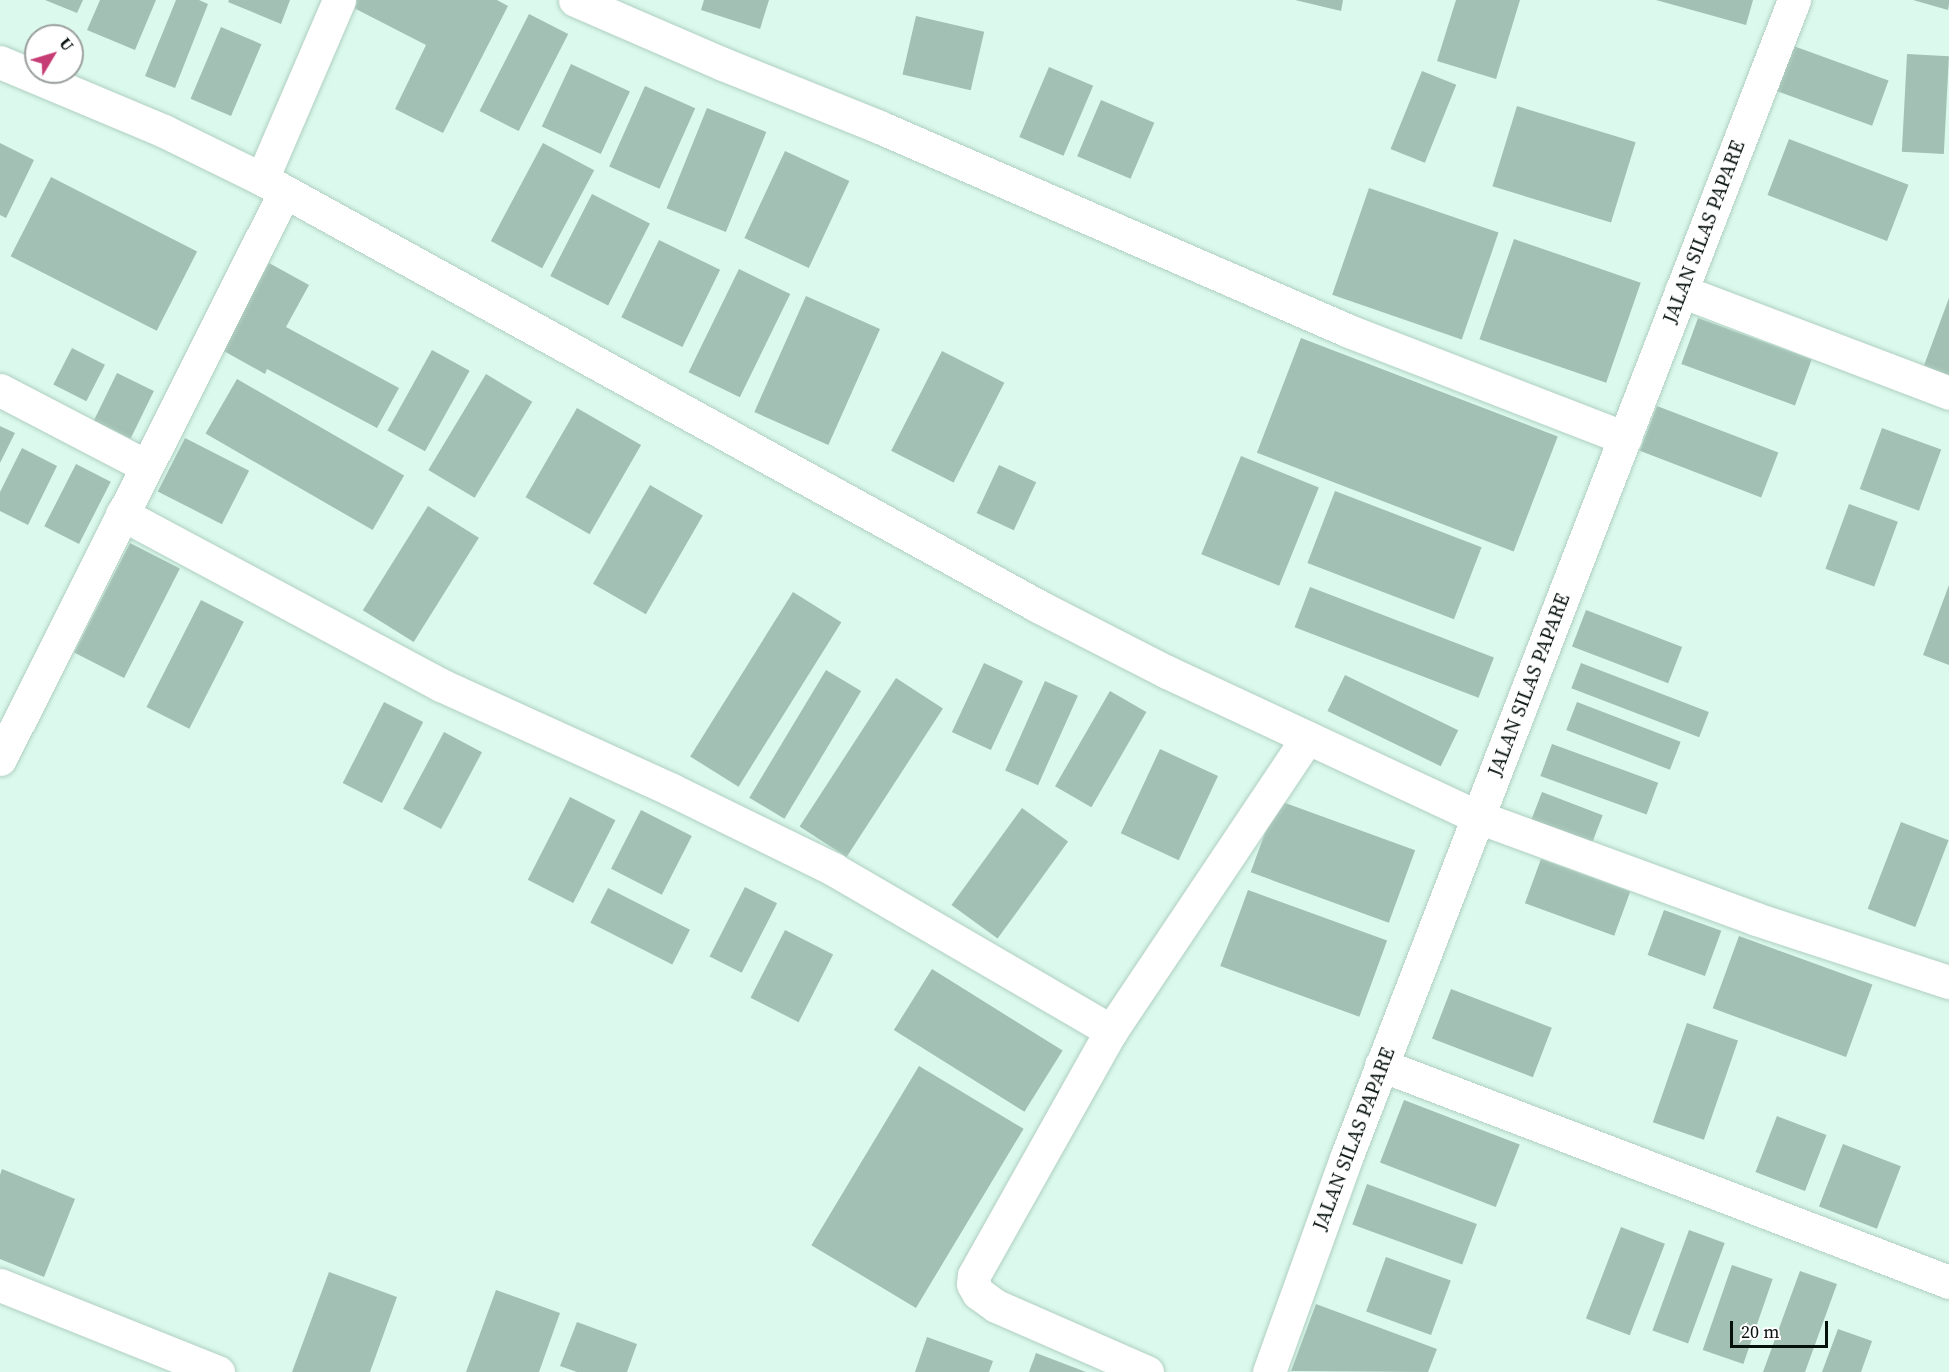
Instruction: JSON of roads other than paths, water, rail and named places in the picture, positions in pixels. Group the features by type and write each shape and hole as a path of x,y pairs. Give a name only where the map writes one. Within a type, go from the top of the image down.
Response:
{"street":[{"path":"0,759 146,466 273,185 339,0"},
{"path":"575,0 723,64 877,126 1338,327 1625,438"},
{"name":"JALAN SILAS PAPARE","path":"1269,1372 1382,1065 1794,0"},
{"path":"0,62 164,131 273,185 1038,606 1167,672 1478,817 1756,919 1949,982"},
{"path":"1681,291 1949,393"},
{"path":"0,390 146,466"},
{"path":"122,514 441,686 670,789 833,869 1111,1031"},
{"path":"1147,1372 996,1306 978,1293 973,1284 974,1275 1111,1031 1307,738"},
{"path":"1382,1065 1949,1282"},
{"path":"0,1286 200,1369"}]}
